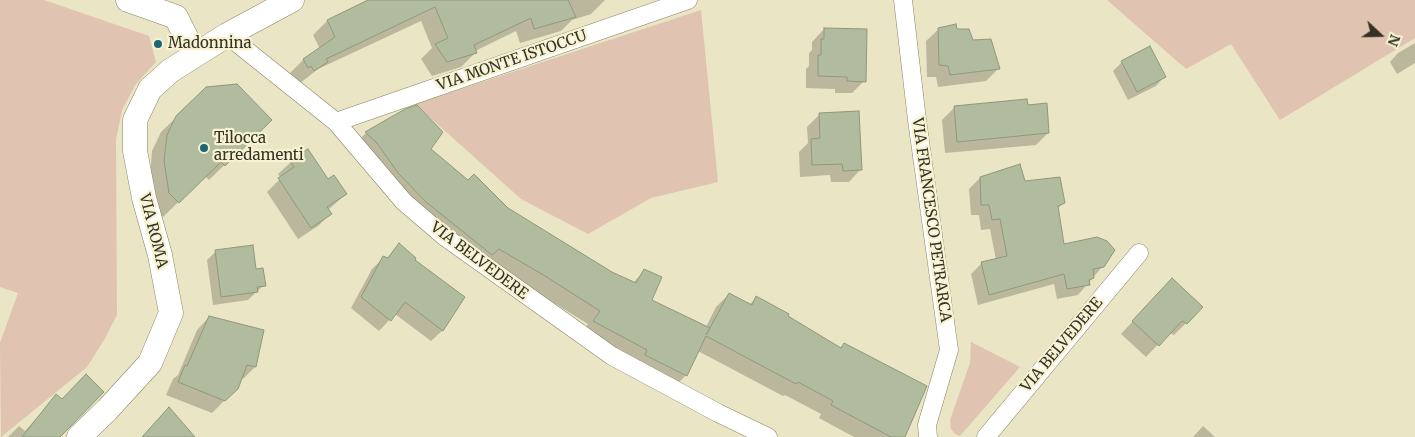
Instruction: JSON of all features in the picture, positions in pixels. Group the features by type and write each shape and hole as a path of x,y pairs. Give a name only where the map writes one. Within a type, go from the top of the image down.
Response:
{"main road":[{"path":"128,0 174,7 176,17 195,55"},
{"name":"VIA ROMA","path":"79,437 107,410 150,363 171,313 160,255 144,198 135,152 135,120 150,90 170,71 227,35 292,0"}],"street":[{"name":"VIA MONTE ISTOCCU","path":"336,122 688,0"},
{"name":"VIA FRANCESCO PETRARCA","path":"903,0 950,350 927,425 928,437"},
{"name":"VIA BELVEDERE","path":"227,35 336,122 404,202 444,237 612,356 718,413 768,437"},
{"name":"VIA BELVEDERE","path":"986,437 1139,253"}],"shaded area":[{"path":"0,0 44,0 149,36 156,62 136,84 122,110 116,140 117,315 87,367 1,437 0,343 18,293 0,287"},
{"path":"1107,0 1415,0 1415,38 1280,120 1231,44 1186,69"},
{"path":"701,10 718,182 651,198 588,234 521,199 415,104"},
{"path":"971,342 1020,367 960,436 951,429 950,420 970,363"}],"building":[{"path":"368,0 568,0 576,17 534,29 531,18 474,45 477,53 447,62 435,44 448,38 435,7 326,59 328,62 314,71 311,66 308,68 303,59 335,37 327,20"},
{"path":"956,24 957,29 969,29 973,40 991,39 1000,69 950,75 948,66 939,65 938,28"},
{"path":"824,28 867,29 866,82 847,81 847,77 818,76 818,55 821,55 821,39 824,39"},
{"path":"1150,46 1166,77 1137,92 1121,61"},
{"name":"Tilocca arredamenti","path":"237,84 272,120 225,166 221,162 179,203 169,193 164,161 167,135 176,116 206,87"},
{"path":"1027,99 1028,105 1047,103 1049,133 957,142 954,106"},
{"path":"417,105 443,132 431,149 468,180 474,174 508,208 612,272 636,283 644,269 662,277 652,300 710,328 729,293 752,305 756,296 789,314 788,316 841,348 844,343 927,386 905,437 891,437 831,405 833,401 798,382 796,384 706,336 687,376 645,355 647,350 593,321 600,311 545,276 499,249 492,255 426,202 398,173 377,143 365,132 405,109"},
{"path":"859,111 862,170 843,171 842,164 812,165 811,139 820,138 819,113"},
{"path":"308,149 328,179 334,175 347,194 327,207 332,214 311,228 278,178 294,167 290,161"},
{"path":"1020,164 1025,181 1060,177 1065,203 1058,206 1064,244 1097,237 1107,241 1115,250 1104,267 1093,269 1094,278 1089,280 1090,285 1067,289 1064,274 989,295 981,262 1007,256 1000,219 992,220 989,205 981,205 980,177"},
{"path":"399,243 416,258 415,260 465,297 443,331 405,302 391,321 361,297 383,256 388,258"},
{"path":"253,245 256,269 263,268 266,286 257,287 258,292 221,297 215,250"},
{"path":"1172,278 1203,307 1187,324 1182,321 1159,346 1132,321"},
{"path":"209,316 264,330 256,367 247,365 238,389 225,401 178,382"},
{"path":"86,374 104,392 60,437 22,437 56,394 62,399"},
{"path":"169,407 195,437 142,437"}],"place":[{"name":"Madonnina","path":"158,44"},
{"name":"Tilocca arredamenti","path":"204,148"}]}
